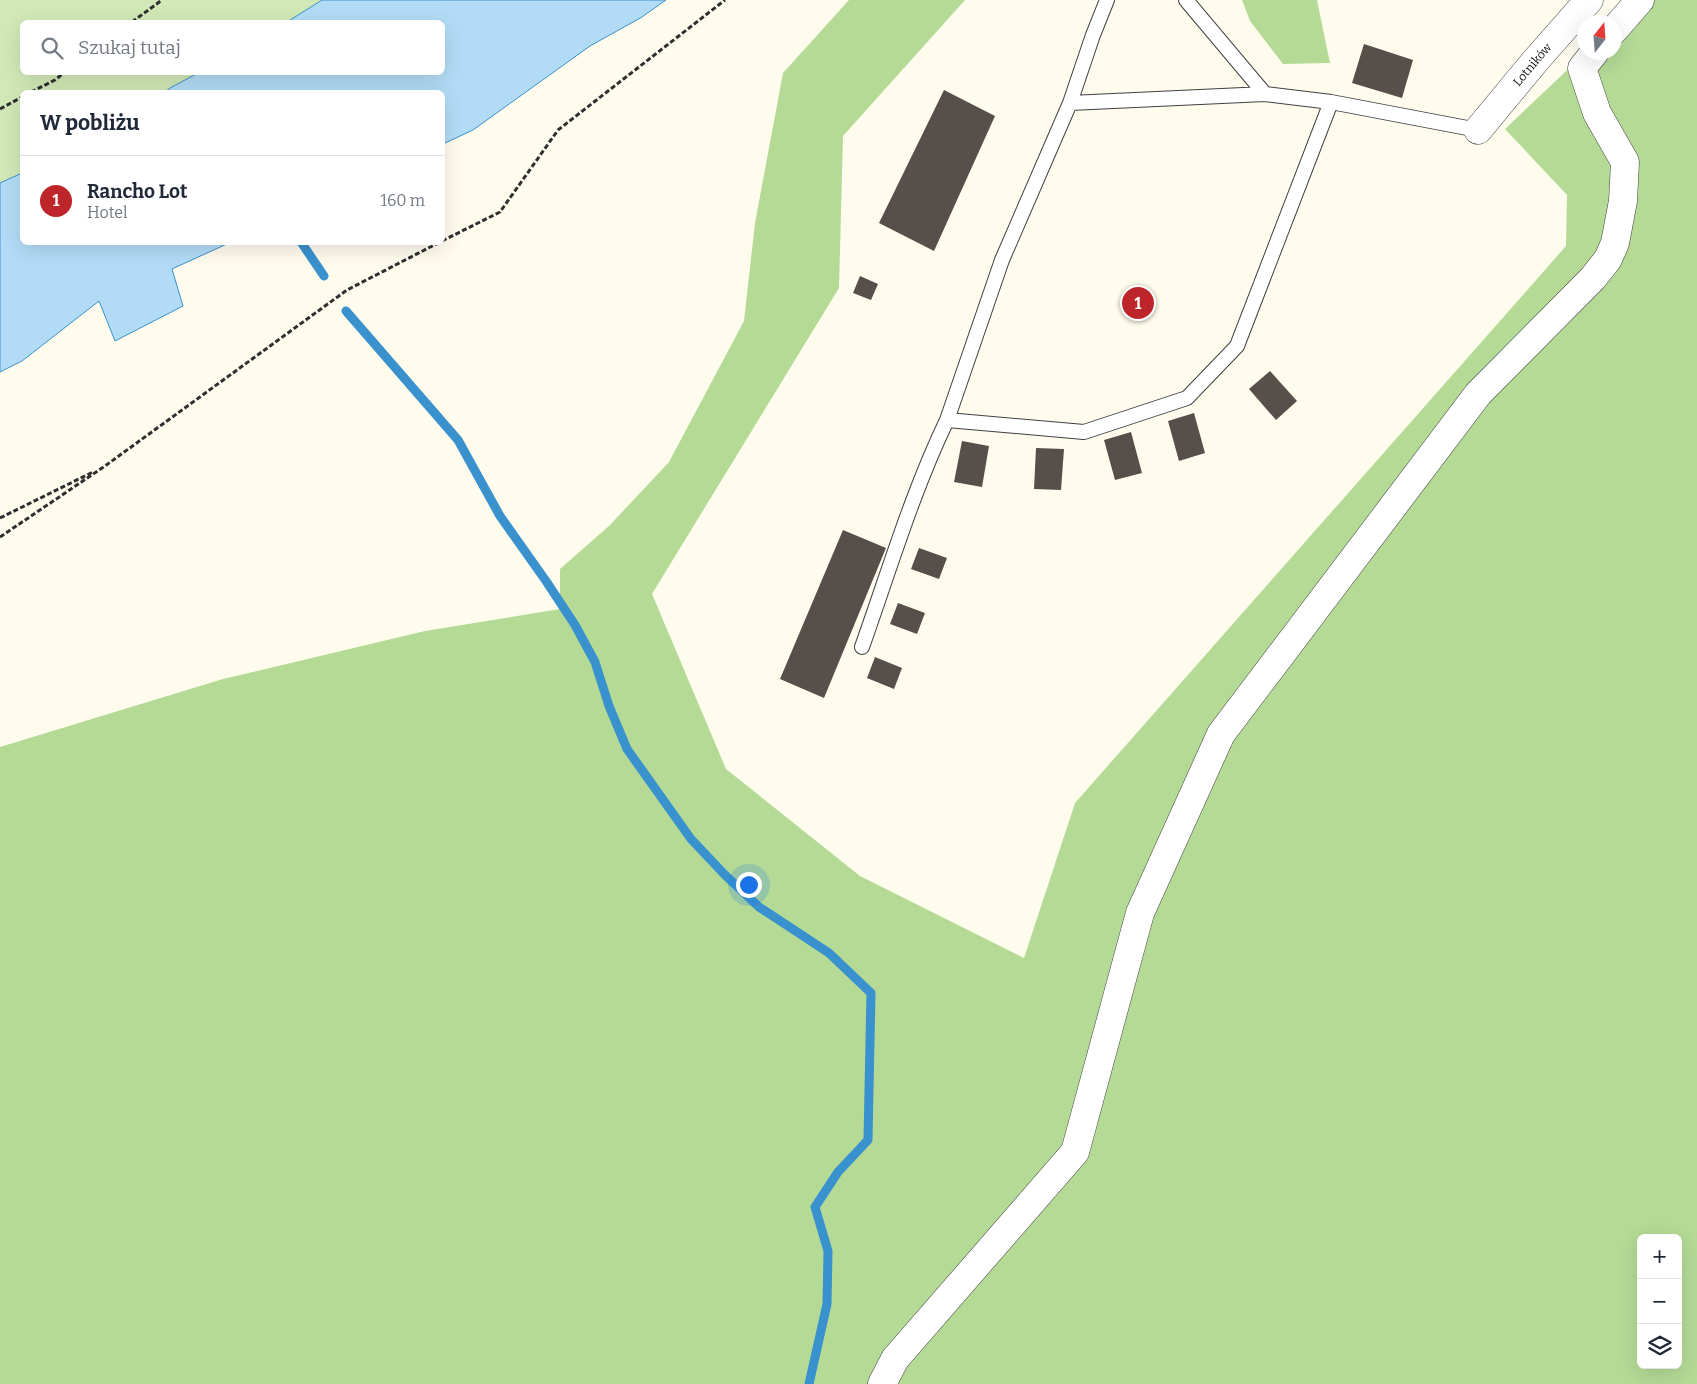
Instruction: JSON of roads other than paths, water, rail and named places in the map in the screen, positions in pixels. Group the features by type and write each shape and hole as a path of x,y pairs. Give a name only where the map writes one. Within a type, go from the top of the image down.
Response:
{"street":[{"name":"Lotników","path":"1478,130 1589,0"},
{"path":"1622,21 1640,0"},
{"path":"882,1384 895,1358 1075,1152 1140,913 1221,734 1478,394 1593,278 1608,259 1620,224 1625,162 1596,113 1582,68 1588,60"}],"lane":[{"path":"862,647 928,459 947,420 1002,260 1070,103 1107,0"},
{"path":"1186,0 1265,94"},
{"path":"1070,103 1265,94 1331,102 1478,130"},
{"path":"947,420 1084,432 1187,398 1237,346 1331,102"}],"water":[{"path":"322,0 666,0 642,17 590,46 473,130 445,143 445,90 168,90 194,75 445,75 445,20 290,20"},
{"path":"20,174 20,245 225,245 172,269 183,306 115,341 99,301 22,361 0,372 0,183"}],"waterway":[{"path":"303,245 324,276"},
{"path":"346,311 458,440 500,516 575,625 595,662 609,706 627,749 691,839 759,907 829,953 871,993 868,1140 838,1172 815,1207 828,1251 827,1304 809,1384"}],"place":[{"name":"Rancho Lot","path":"1138,303"}]}
